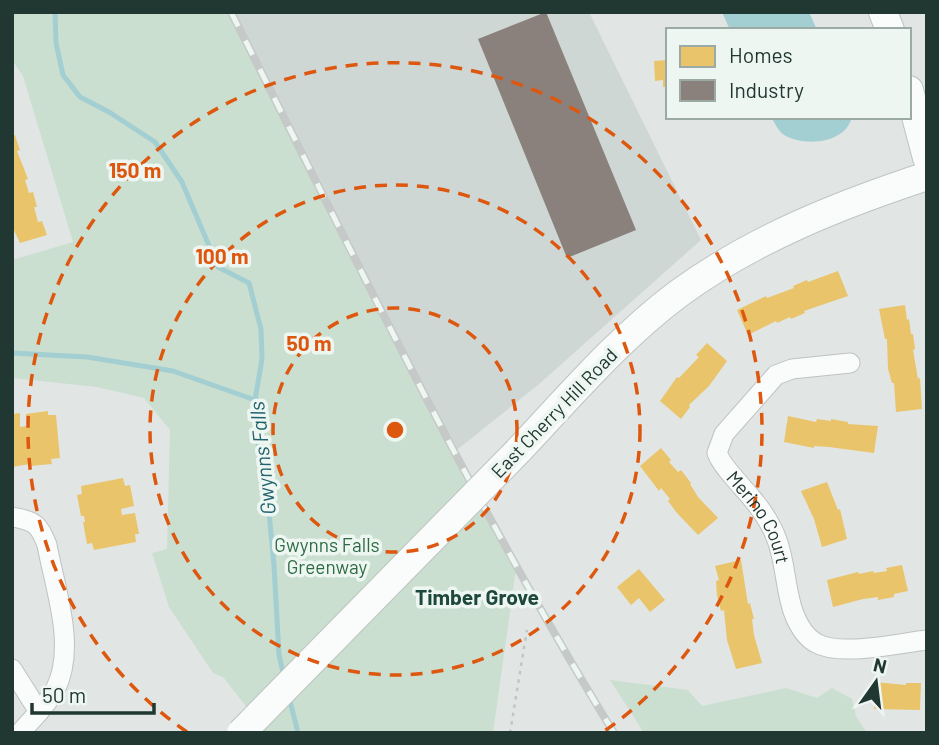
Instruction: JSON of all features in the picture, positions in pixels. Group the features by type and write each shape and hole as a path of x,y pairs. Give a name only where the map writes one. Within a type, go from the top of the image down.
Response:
{"main road":[{"path":"911,98 927,158"},
{"name":"East Cherry Hill Road","path":"241,733 518,451 614,349 679,294 751,249 818,215 927,176"}],"street":[{"name":"Merino Court","path":"850,363 792,369 776,375 724,434 717,453 720,461 754,501 777,541 793,612 807,636 829,648 846,649 927,640"},
{"path":"12,517 28,520 36,524 41,531 47,545 65,637 65,658 54,691 20,733"},
{"path":"12,669 39,712"}],"path":[{"path":"510,733 527,630"}],"shaded area":[{"path":"229,12 589,12 701,240 538,385 453,453"}],"green space":[{"name":"Gwynns Falls Greenway","path":"12,12 229,12 453,453 516,569 493,733 267,733 223,677 213,673 169,607 152,553 167,549 170,430 144,398 97,387 12,378 12,260 73,242 23,76 12,60"},
{"path":"610,680 688,690 702,706 786,688 817,698 832,688 852,699 856,716 867,733 644,733"}],"water":[{"path":"722,12 809,12 816,28 729,28"},
{"path":"772,119 851,119 841,133 823,141 793,139 778,129"}],"building: Homes":[{"path":"666,60 666,87 663,87 663,80 655,81 654,61"},
{"path":"15,135 20,150 17,151 28,179 25,180 29,193 33,192 37,207 34,207 38,222 42,221 47,235 20,243 12,226 12,136"},
{"path":"838,271 848,296 804,311 805,313 791,319 790,317 777,323 776,321 748,335 737,310 766,296 767,298 794,288 793,286 807,280 808,282"},
{"path":"905,305 913,334 922,409 896,412 894,383 888,369 887,339 879,309"},
{"path":"707,343 727,361 709,386 689,405 681,419 660,401 677,377 699,357 696,355"},
{"path":"48,411 48,415 56,415 60,458 51,459 52,464 12,467 12,414 20,413 20,427 27,426 26,414"},
{"path":"788,416 816,422 817,419 831,419 848,424 878,426 874,453 829,447 814,448 784,442"},
{"path":"661,448 671,460 669,462 678,472 681,470 698,497 718,518 698,535 640,466"},
{"path":"123,478 125,486 130,485 134,506 121,509 122,515 135,513 139,534 135,534 136,542 94,550 92,543 87,544 84,516 81,516 77,495 82,494 81,486"},
{"path":"827,482 838,510 840,509 847,539 822,547 814,519 801,491"},
{"path":"741,560 748,604 750,603 754,619 754,635 762,663 736,669 727,640 724,610 721,611 717,596 716,581 719,580 715,566"},
{"path":"902,565 908,591 894,594 894,597 863,599 833,607 827,580 858,572 887,571 886,568"},
{"path":"639,569 665,600 650,612 639,598 631,605 617,587"},
{"path":"875,682 906,685 921,683 920,710 874,709"}],"building: Industry":[{"path":"546,12 636,230 567,258 478,39"}],"waterway":[{"name":"Gwynns Falls","path":"55,12 56,43 63,75 80,97 155,142 182,182 218,267 249,283 261,329 262,359 255,400 274,565 279,655 284,677"},
{"path":"12,353 87,357 173,371 255,400"},
{"name":"Gwynns Falls","path":"289,697 298,733"}],"railway":[{"path":"231,12 462,467 511,557 614,733"}],"district":[{"name":"Timber Grove","path":"477,598"}]}
